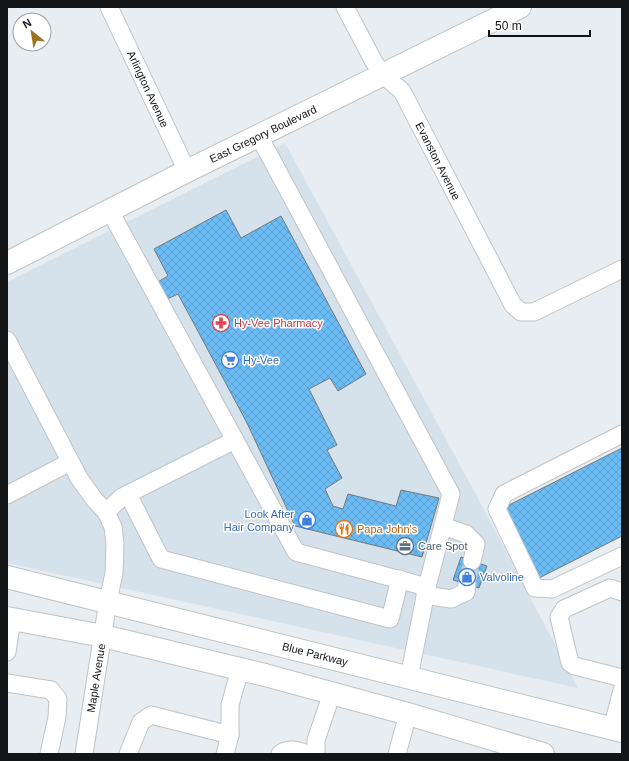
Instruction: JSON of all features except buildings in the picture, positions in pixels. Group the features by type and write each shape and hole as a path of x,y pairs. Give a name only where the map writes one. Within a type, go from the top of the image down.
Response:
{"main road":[{"name":"East Gregory Boulevard","path":"7,264 187,172 520,7"},
{"name":"Blue Parkway","path":"7,577 617,730"},
{"path":"9,618 103,636 240,669 408,714 533,753"}],"street":[{"name":"Arlington Avenue","path":"110,7 187,172"},
{"name":"Evanston Avenue","path":"345,7 374,62 383,75 402,91 513,305 521,312 534,312 622,269"},
{"path":"259,136 451,494 426,591 408,677"},
{"path":"110,211 296,552 400,579 426,591 451,599 466,592 467,584"},
{"name":"Maple Avenue","path":"8,343 79,478 90,494 106,512 113,527 115,544 114,574 108,602 87,753"},
{"path":"622,434 504,494 497,509 535,588 552,589 622,556"},
{"path":"106,512 122,497 235,440"},
{"path":"7,495 70,462"},
{"path":"128,494 161,559 390,619 400,579"},
{"path":"443,526 466,534 476,544 472,561"},
{"path":"622,592 610,588 564,609 559,617 570,662 575,666 622,678"},
{"path":"7,652 9,618"},
{"path":"225,754 230,735 230,705 240,669"},
{"path":"7,683 51,690 58,699 57,717 49,754"},
{"path":"617,730 622,690"},
{"path":"316,754 316,740 332,693"},
{"path":"397,754 408,714"},
{"path":"128,754 141,722 151,715 230,735"},
{"path":"280,754 289,749 310,754"}],"shaded area":[{"path":"285,143 472,487 578,688 7,563 7,282"}],"tunnel":[{"path":"467,584 472,561"}],"place":[{"name":"Hy-Vee Pharmacy","path":"221,323"},
{"name":"Hy-Vee","path":"230,360"},
{"name":"Look After Hair Company","path":"307,520"},
{"name":"Papa John's","path":"344,529"},
{"name":"Care Spot","path":"405,546"},
{"name":"Valvoline","path":"467,577"}]}
